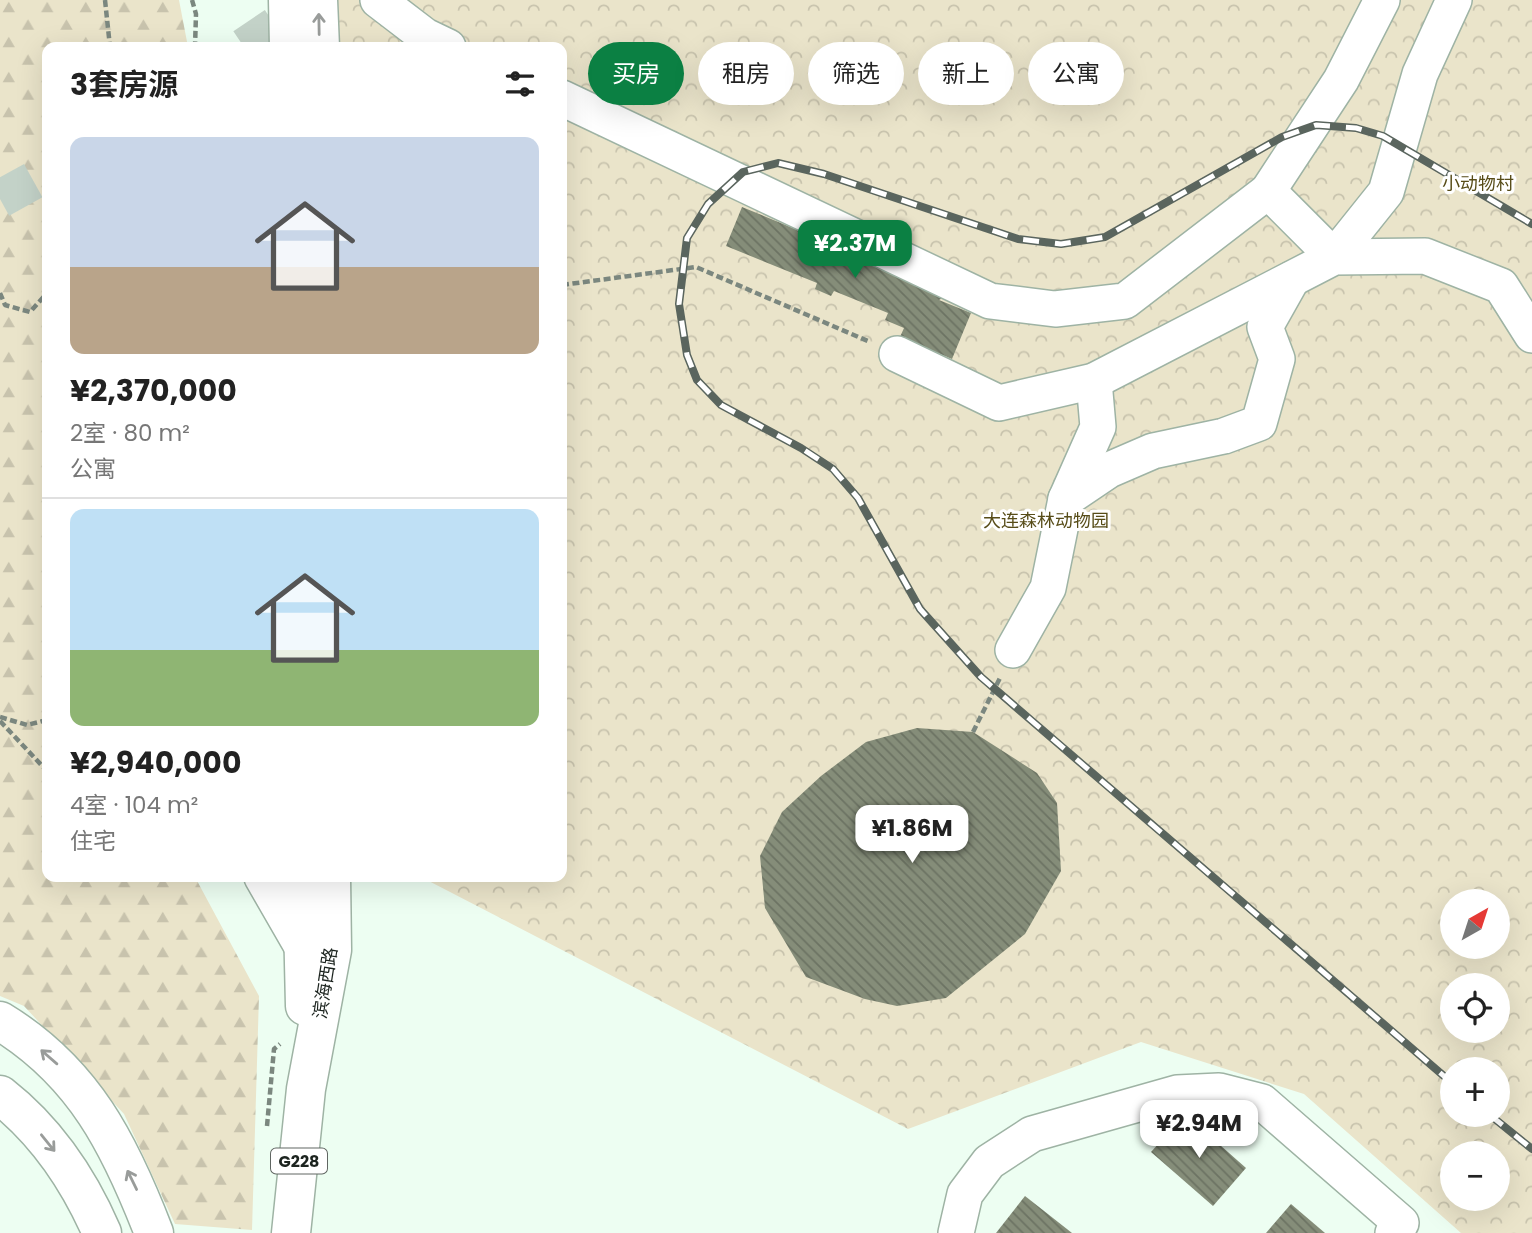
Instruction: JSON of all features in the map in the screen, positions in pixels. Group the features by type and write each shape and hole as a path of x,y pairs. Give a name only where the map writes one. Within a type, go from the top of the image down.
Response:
{"highway":[{"path":"288,0 289,42"},
{"path":"318,0 320,42"},
{"name":"滨海西路","path":"272,882 318,950"},
{"name":"滨海西路","path":"291,1233 318,950 330,882"},
{"path":"0,1021 52,1059 83,1092 107,1129 154,1233"},
{"path":"0,1095 45,1138 73,1175 102,1233"}],"street":[{"path":"378,0 425,36 438,42"},
{"path":"567,100 990,301 1055,309 1125,300 1268,191 1341,80 1382,0"},
{"path":"897,354 999,402 1094,381 1335,257 1386,192 1420,74 1454,0"},
{"path":"1268,191 1335,257 1424,256 1501,286 1532,335"},
{"path":"1066,499 1109,470 1153,451 1224,436 1259,423 1277,359 1265,327 1292,279"},
{"path":"1013,650 1048,589 1066,499 1098,427 1094,381"},
{"path":"956,1233 965,1194 989,1162 1032,1134 1177,1093 1219,1091 1262,1102 1401,1223 1393,1233"}],"path":[{"path":"105,0 109,42"},
{"path":"192,0 196,14 195,42"},
{"path":"567,284 696,267 897,354"},
{"path":"0,293 5,305 30,312 42,299"},
{"path":"973,732 1013,650"},
{"path":"0,719 27,725 42,721"},
{"path":"0,719 42,765"}],"green space":[{"path":"0,0 179,0 187,42 42,42 42,882 198,882 259,996 252,1230 175,1224 124,1114 24,1006 0,996"},
{"name":"大连森林动物园","path":"286,0 1532,0 1532,1233 1461,1233 1304,1094 1141,1042 908,1129 431,882 567,882 567,42 290,42"}],"building":[{"path":"742,207 950,293 939,300 971,313 952,359 900,337 904,328 885,320 888,313 834,291 831,296 815,289 817,283 726,246"},
{"path":"917,728 973,732 1037,773 1057,803 1061,871 1025,934 946,998 897,1006 865,999 806,977 765,908 760,856 782,812 821,776 866,742"},
{"path":"1185,1114 1246,1168 1213,1206 1151,1152"},
{"path":"1025,1196 1072,1233 996,1233"},
{"path":"1291,1204 1325,1233 1266,1233"}],"tunnel":[{"path":"251,42 312,1"},
{"path":"0,199 42,176"}],"railway":[{"path":"1440,1073 981,677 920,609 858,498 833,469 801,448 721,405 697,380 687,355 679,304 687,238 708,204 743,172 778,163 824,174 1018,239 1061,244 1105,237 1282,137 1316,125 1356,128 1383,136 1532,224"},
{"path":"1505,1127 1532,1149"}],"park label":[{"name":"小动物村","path":"1478,183"}]}
